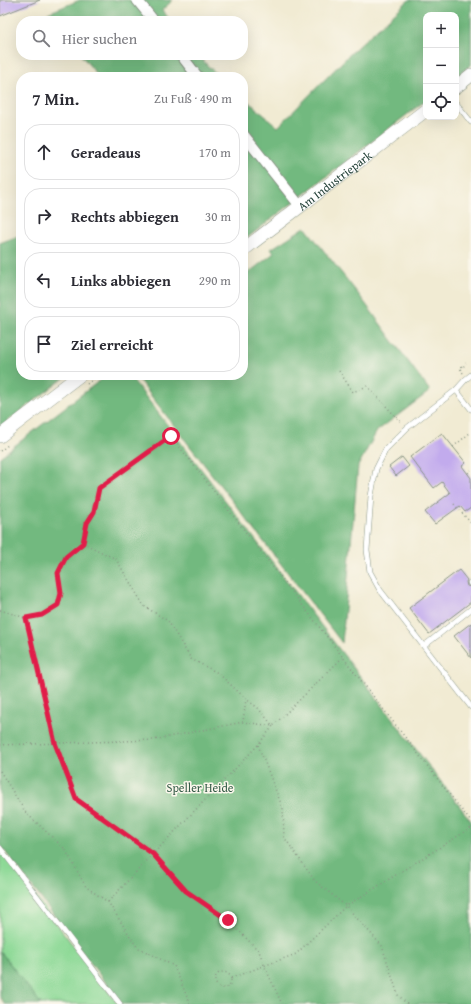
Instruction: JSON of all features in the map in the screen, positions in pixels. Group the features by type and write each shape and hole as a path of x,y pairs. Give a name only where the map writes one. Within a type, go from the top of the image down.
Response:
{"street":[{"path":"137,0 150,16"},
{"path":"185,60 194,72"},
{"path":"459,85 471,75"},
{"name":"Am Industriepark","path":"248,246 423,112"},
{"path":"248,140 300,206"},
{"path":"0,436 73,380"}],"lane":[{"path":"459,107 471,122"},
{"path":"471,375 456,390 408,428 386,449 376,469 371,496 367,550 370,572 380,590 471,707"},
{"path":"456,390 471,409"},
{"path":"424,646 471,609"},
{"path":"0,848 120,1004"}],"path":[{"path":"461,370 460,368 466,363"},
{"path":"339,370 353,392 367,386 408,428"},
{"path":"453,447 471,432"},
{"path":"0,610 26,618 42,615 58,605 61,593 58,573 66,557 83,543 87,523 94,512 99,488 171,436 471,822"},
{"path":"468,473 471,470"},
{"path":"454,504 471,523"},
{"path":"83,543 116,559 144,606 168,621 191,659 218,673 258,708 273,726"},
{"path":"26,618 55,743 76,799 153,854 186,891 228,920 259,951 282,1004"},
{"path":"108,902 258,744 273,726 343,657"},
{"path":"243,722 246,699"},
{"path":"0,745 153,740 243,722 273,726"},
{"path":"258,744 283,809 284,837 315,881 346,906 382,946 398,995 407,1004"},
{"path":"0,771 26,813 65,849 86,887 108,902 137,947 174,966 190,1004"},
{"path":"231,978 296,954 346,906 471,828"},
{"path":"222,972 228,973 231,978 230,984 224,988 218,987 215,982 216,975 222,972"}],"green space":[{"path":"80,0 173,0 162,10 167,16 50,16 48,13"},
{"path":"409,0 471,0 471,65 459,75 459,12 423,12 423,102 248,237 248,101 278,127 357,47"},
{"path":"85,60 203,60 215,72 95,72"},
{"path":"305,227 359,295 430,391 377,431 358,466 342,643 139,380 248,380 248,273 274,253 271,249"},
{"path":"16,237 16,380 61,380 0,427 0,243"},
{"name":"Speller Heide","path":"100,380 133,380 471,821 471,1004 122,1004 0,845 0,457"},
{"path":"0,850 118,1004 41,1004 0,951"},
{"path":"0,951 41,1004 5,1004 0,997"}],"building":[{"path":"0,0 40,0 0,16"},
{"path":"442,433 466,463 462,466 471,478 471,508 465,512 460,506 435,524 425,512 450,493 442,482 434,488 410,457"},
{"path":"402,457 409,466 396,476 389,467"},
{"path":"459,570 467,580 467,586 471,587 471,602 429,634 409,608"},
{"path":"471,623 471,658 454,636"}],"route":[{"path":"171,436 99,488 94,512 87,523 83,543 66,557 58,573 61,593 58,605 42,615 26,618 55,743 76,799 153,854 186,891 228,920"}]}
